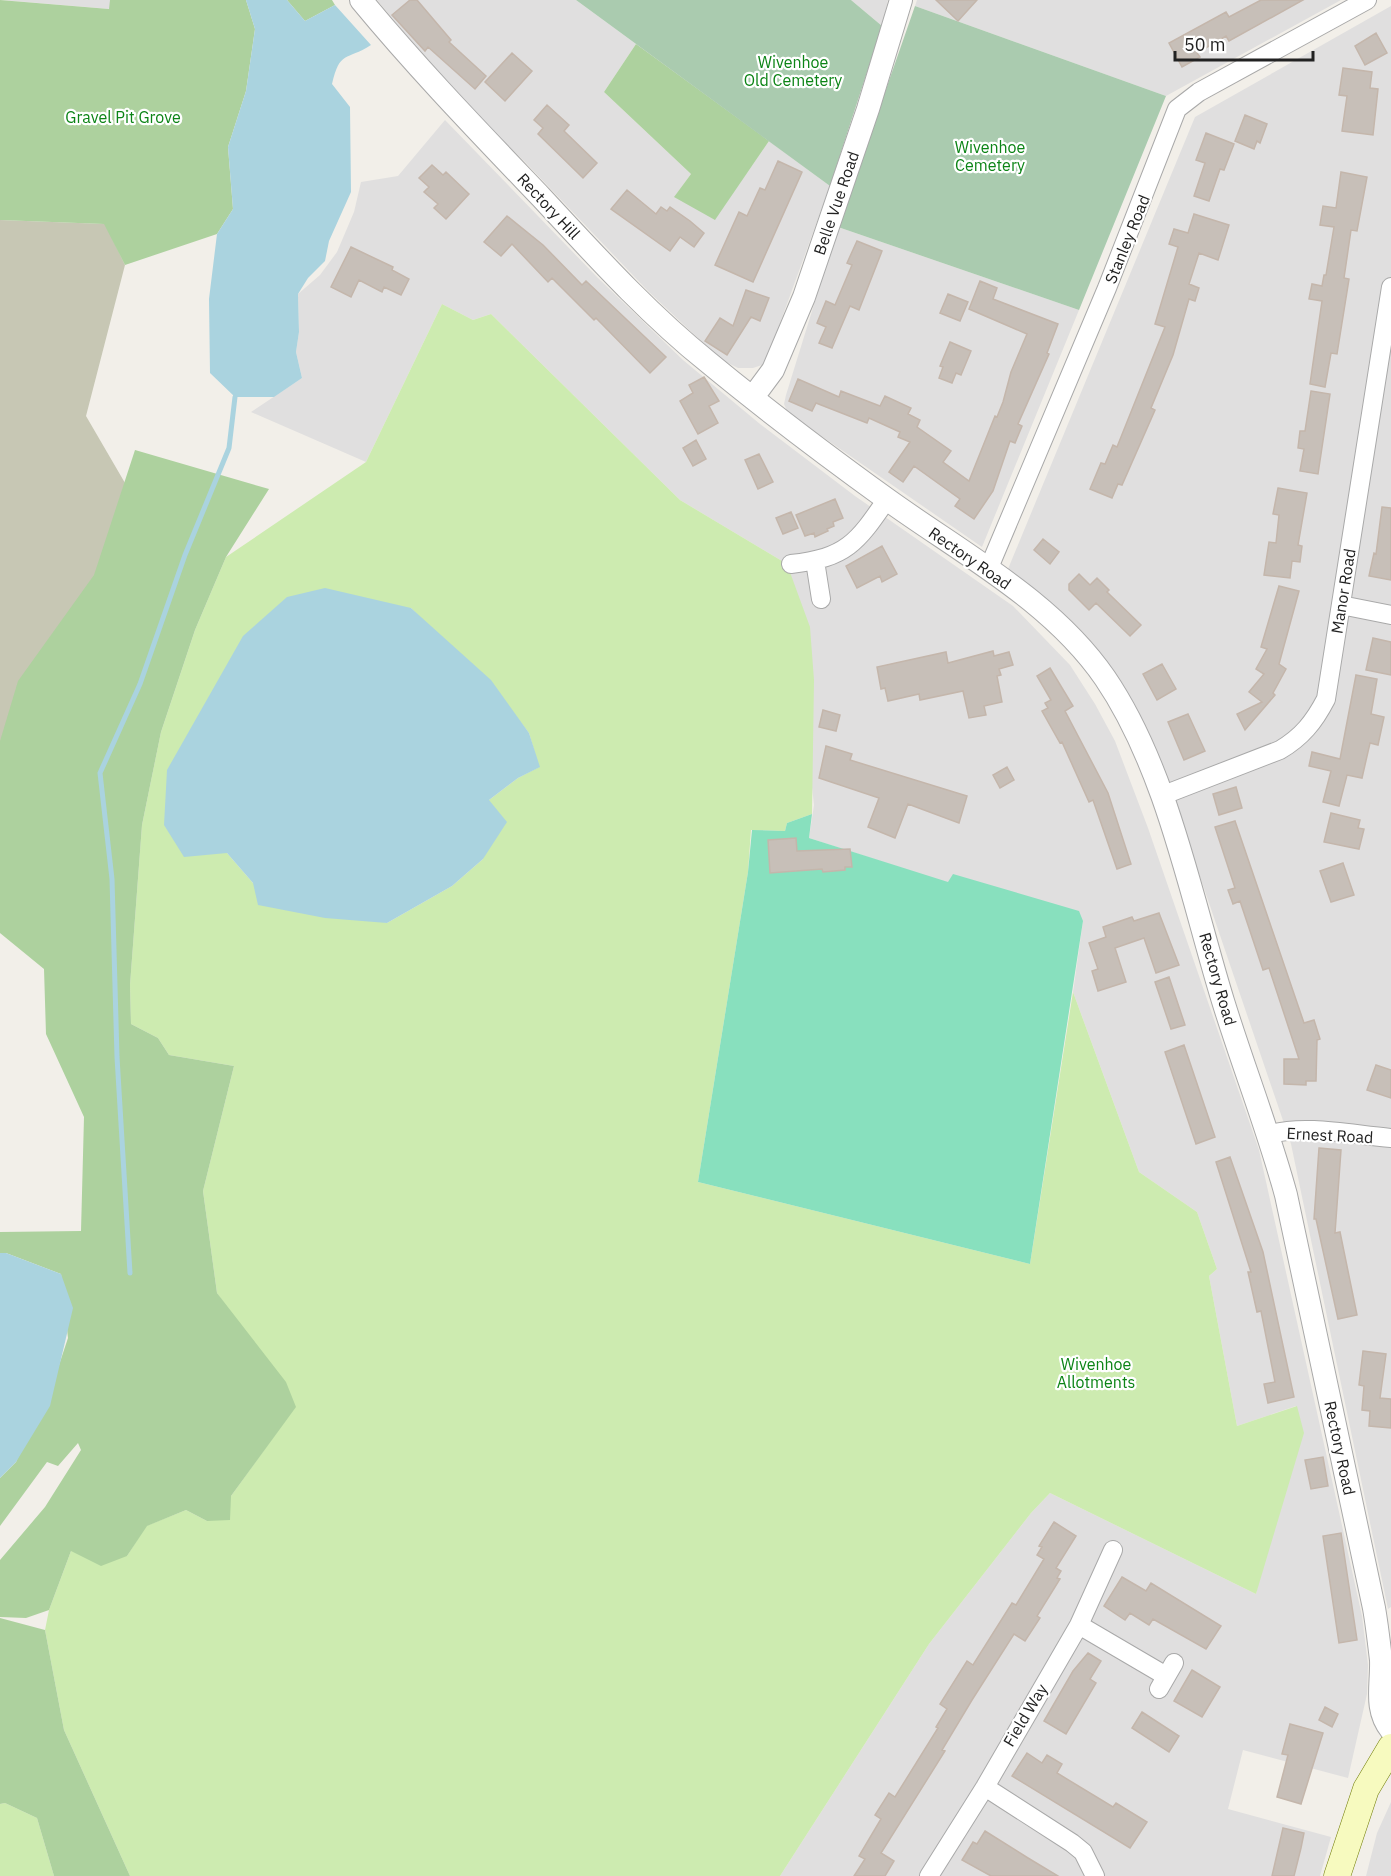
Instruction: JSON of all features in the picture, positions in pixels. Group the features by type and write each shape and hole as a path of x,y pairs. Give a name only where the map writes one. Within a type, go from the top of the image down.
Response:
{"main road":[{"path":"1336,1876 1366,1789 1391,1747"}],"street":[{"name":"Rectory Hill","path":"362,0 392,38 657,318 753,397"},
{"name":"Belle Vue Road","path":"753,397 772,370 804,297 868,109 901,0"},
{"name":"Stanley Road","path":"988,570 1107,288 1177,109 1199,92 1367,0"},
{"name":"Manor Road","path":"1161,796 1280,750 1295,741 1312,725 1326,699 1391,286"},
{"name":"Rectory Road","path":"753,397 887,499 1054,619 1104,676 1140,742 1192,888 1223,1001 1270,1134 1286,1195 1374,1608 1381,1664 1380,1707 1384,1722 1391,1730"},
{"path":"791,564 815,561 853,545 887,499"},
{"path":"815,561 821,599"},
{"path":"1341,605 1391,615"},
{"name":"Ernest Road","path":"1270,1134 1310,1131 1391,1138"},
{"name":"Field Way","path":"929,1876 985,1787 1079,1625 1113,1550"},
{"path":"1079,1625 1166,1676"},
{"path":"985,1787 1072,1842 1083,1852 1095,1876"}],"shaded area":[{"path":"2,0 110,0 110,9"},
{"path":"377,0 576,0 636,44 604,92 691,174 675,196 715,219 769,141 830,186 768,356 762,365 753,368 738,368 720,359 648,291 524,161 461,101"},
{"path":"851,0 888,0 882,26"},
{"path":"917,0 1341,0 1166,96 915,6"},
{"path":"1391,6 1391,1607 1388,1609 1291,1144 1176,806 1134,714 1008,569 1195,117"},
{"path":"445,120 598,278 683,360 760,424 855,496 1013,606 1070,665 1115,741 1148,828 1259,1150 1362,1616 1368,1665 1367,1694 1348,1778 1243,1750 1228,1809 1331,1837 1320,1876 780,1876 929,1644 1031,1513 1050,1493 1256,1594 1296,1406 1237,1426 1209,1276 1217,1269 1197,1212 1139,1172 1073,992 1083,921 948,883 809,838 814,805 787,564 680,500 491,314 473,320 442,304 366,462 251,412 302,378 296,352 299,332 298,294 320,275 337,252 354,212 361,182 398,176"},
{"path":"0,220 105,224 125,265 86,416 125,483 96,574 0,757"},
{"path":"838,227 1079,310 982,547 788,413 784,404 786,395"},
{"path":"1391,1802 1391,1876 1366,1876 1377,1833"}],"green space":[{"name":"Gravel Pit Grove","path":"0,0 109,9 110,0 246,0 255,29 246,91 228,147 233,209 217,234 125,265 104,224 0,220"},
{"path":"287,0 332,0 335,5 305,21"},
{"name":"Wivenhoe Old Cemetery","path":"576,0 851,0 882,26 830,186"},
{"name":"Wivenhoe Cemetery","path":"915,6 1166,96 1079,310 838,227"},
{"path":"636,44 769,141 715,220 674,197 691,174 604,92"},
{"name":"Wivenhoe Allotments","path":"442,304 473,320 491,314 680,500 787,564 810,627 814,680 812,814 787,823 785,831 751,830 748,872 698,1182 1030,1264 1073,992 1139,1172 1197,1212 1217,1269 1209,1276 1237,1426 1297,1406 1304,1433 1256,1594 1050,1493 1031,1513 929,1644 780,1876 130,1876 64,1730 45,1630 49,1610 71,1551 127,1556 146,1526 186,1510 207,1521 231,1496 295,1407 217,1293 203,1191 234,1066 169,1055 158,1038 131,1024 130,985 142,825 161,732 195,630 226,557 366,462","holes":["411,608 512,711 529,733 539,767 518,778 489,800 483,859 452,886 387,923 253,883 227,853"]},
{"path":"135,450 269,489 226,557 195,630 161,732 142,825 130,985 131,1024 158,1038 169,1055 234,1066 203,1191 217,1293 286,1382 296,1407 231,1496 230,1520 207,1521 186,1510 147,1526 127,1556 101,1566 71,1551 49,1610 26,1618 0,1617 0,1560 45,1507 81,1450 78,1443 58,1466 47,1462 0,1526 0,1478 16,1462 58,1368 68,1338 61,1274 6,1253 0,1253 0,1232 81,1231 84,1117 46,1034 44,969 0,933 0,741 18,681 94,575"},
{"path":"812,814 809,838 948,882 953,874 1079,911 1083,921 1030,1264 698,1182 748,872 752,830 785,831 787,823"},
{"path":"0,1618 45,1630 64,1730 130,1876 54,1876 37,1818 5,1803 0,1804"},
{"path":"5,1803 37,1818 54,1876 0,1876 0,1804"}],"water":[{"path":"246,0 287,0 305,21 335,5 371,45 341,61 335,73 332,84 350,107 351,192 329,241 325,261 308,278 298,294 299,332 296,352 302,378 274,397 235,397 210,373 209,299 217,234 233,209 228,147 246,91 255,29"},
{"path":"325,588 411,608 491,680 529,733 540,767 518,778 489,800 507,822 483,859 452,886 387,923 325,918 258,905 253,883 227,853 184,857 164,825 167,770 243,636 287,597"},
{"path":"0,1253 6,1253 61,1274 73,1308 50,1406 16,1462 0,1478"}],"building":[{"path":"410,0 417,0 451,40 449,42 486,76 475,89 428,47 425,51 392,15"},
{"path":"936,0 977,0 958,21"},
{"path":"1261,0 1303,0 1229,41 1226,36 1197,53 1200,57 1182,67 1169,43 1226,12 1229,17"},
{"path":"1376,33 1387,53 1365,65 1355,46"},
{"path":"512,53 532,71 505,101 485,82"},
{"path":"1343,68 1372,72 1370,88 1378,89 1373,135 1342,131 1347,96 1339,95"},
{"path":"547,105 569,125 564,131 597,163 583,178 538,134 543,128 534,120"},
{"path":"1245,115 1267,124 1260,143 1257,141 1254,149 1235,141"},
{"path":"1206,133 1234,144 1224,170 1220,169 1209,201 1194,196 1205,163 1196,160"},
{"path":"778,161 802,172 753,282 715,265 739,212 747,216 760,188 765,190"},
{"path":"432,165 443,175 446,172 469,194 446,219 434,208 438,204 424,192 429,187 419,178"},
{"path":"1341,172 1367,177 1357,231 1351,230 1344,278 1349,279 1337,354 1331,353 1325,387 1310,384 1322,301 1309,299 1312,284 1322,286 1324,275 1326,275 1334,227 1320,225 1323,206 1336,208"},
{"path":"627,190 656,214 661,207 667,211 670,207 704,233 694,247 680,237 670,251 611,209"},
{"path":"1194,214 1229,225 1218,260 1199,253 1189,284 1199,288 1195,301 1189,299 1173,355 1151,408 1155,410 1122,485 1118,484 1112,498 1090,489 1101,463 1105,464 1113,445 1117,447 1165,327 1155,324 1178,247 1169,244 1174,229 1188,233"},
{"path":"507,216 543,245 582,285 586,281 666,357 650,373 596,318 594,320 552,278 548,282 512,244 501,256 484,242"},
{"path":"857,241 882,251 859,310 850,306 832,348 819,343 826,327 817,323 826,301 835,305 852,265 847,263"},
{"path":"351,247 393,267 392,270 409,279 401,295 384,287 382,292 359,280 351,297 331,287"},
{"path":"980,281 997,288 993,299 1058,324 1047,353 1049,354 1018,424 1022,426 1015,443 1010,441 993,491 974,519 955,506 960,499 914,466 903,482 889,472 910,442 898,437 900,432 869,418 867,423 816,403 812,411 789,401 798,379 839,397 841,391 880,406 885,396 911,408 908,414 920,420 917,427 951,451 943,462 969,481 995,416 997,417 1003,402 1011,372 1027,334 969,309"},
{"path":"746,290 769,298 760,321 751,317 727,355 705,341 720,318 733,326"},
{"path":"948,294 968,302 960,321 940,313"},
{"path":"950,342 971,351 961,375 956,373 952,383 939,378 943,367 940,366"},
{"path":"704,377 719,401 709,406 718,423 698,434 680,401 693,393 689,385"},
{"path":"1311,391 1330,394 1318,474 1300,471 1304,449 1298,448 1300,431 1305,431"},
{"path":"696,440 706,459 693,466 683,448"},
{"path":"759,454 773,482 758,489 745,460"},
{"path":"1278,488 1307,493 1298,545 1302,546 1300,562 1292,561 1290,578 1264,575 1269,542 1276,543 1279,515 1273,514"},
{"path":"835,499 843,518 833,522 834,526 827,529 828,531 815,537 814,533 805,536 796,515"},
{"path":"1382,507 1391,508 1391,580 1369,576 1374,553 1376,554"},
{"path":"791,512 798,528 783,534 776,518"},
{"path":"1043,539 1059,552 1050,564 1034,550"},
{"path":"882,546 897,574 882,582 880,576 857,588 846,566"},
{"path":"1079,574 1090,585 1097,578 1109,590 1107,592 1141,625 1130,636 1096,603 1089,610 1069,590 1069,584"},
{"path":"1279,586 1299,591 1279,664 1286,669 1273,693 1275,695 1245,730 1237,714 1262,702 1249,692 1264,674 1256,669 1267,649 1261,647"},
{"path":"1373,638 1391,642 1391,675 1366,670"},
{"path":"993,651 994,656 1009,652 1013,665 999,669 1001,675 997,676 1002,702 984,706 986,715 969,718 963,691 920,700 919,694 888,701 885,688 881,689 877,667 946,652 948,663"},
{"path":"1162,664 1176,689 1157,700 1143,674"},
{"path":"1050,668 1073,706 1065,711 1108,793 1131,864 1117,869 1093,800 1089,802 1062,742 1060,743 1042,711 1048,708 1045,703 1051,700 1037,676"},
{"path":"1356,675 1377,679 1371,714 1384,717 1378,745 1370,743 1362,778 1347,775 1339,806 1323,802 1331,771 1309,766 1312,752 1340,759"},
{"path":"823,710 840,715 836,731 819,727"},
{"path":"1188,714 1205,751 1184,760 1168,722"},
{"path":"826,746 852,754 850,760 967,796 959,823 908,804 895,838 868,827 879,798 819,778"},
{"path":"1007,767 1014,780 1000,788 993,775"},
{"path":"1236,787 1242,808 1219,815 1213,794"},
{"path":"1331,813 1360,820 1358,828 1364,829 1359,849 1324,842"},
{"path":"1235,821 1304,1023 1314,1020 1320,1039 1317,1040 1316,1081 1306,1081 1306,1085 1284,1084 1284,1059 1299,1059 1269,968 1263,970 1240,901 1233,904 1228,890 1235,888 1215,827"},
{"path":"796,838 797,851 850,849 852,867 823,872 822,869 770,873 768,840"},
{"path":"1343,863 1354,895 1331,902 1320,871"},
{"path":"1159,913 1179,965 1156,973 1144,938 1115,948 1126,982 1098,991 1092,971 1098,969 1089,943 1106,937 1103,927 1132,917 1134,921"},
{"path":"1169,977 1185,1025 1171,1029 1155,982"},
{"path":"1184,1045 1215,1137 1196,1144 1165,1052"},
{"path":"1376,1065 1391,1070 1391,1098 1367,1090"},
{"path":"1319,1148 1341,1150 1335,1233 1340,1232 1357,1315 1338,1319 1316,1219 1314,1219"},
{"path":"1230,1157 1263,1252 1294,1397 1268,1403 1264,1384 1275,1382 1261,1311 1257,1312 1248,1272 1251,1272 1216,1162"},
{"path":"1363,1351 1386,1354 1380,1398 1391,1399 1391,1428 1369,1426 1370,1411 1362,1410 1364,1386 1359,1385"},
{"path":"1323,1457 1328,1486 1311,1489 1305,1460"},
{"path":"1054,1522 1076,1536 1056,1568 1061,1571 1057,1578 1060,1579 1037,1616 1040,1618 1025,1641 1014,1634 972,1700 942,1750 945,1751 881,1853 894,1861 885,1876 854,1876 865,1859 859,1856 881,1819 875,1815 889,1793 895,1797 938,1728 936,1727 947,1709 940,1704 967,1661 973,1665 1012,1603 1016,1605 1044,1559 1037,1555 1042,1547 1039,1546"},
{"path":"1341,1533 1357,1640 1339,1643 1323,1536"},
{"path":"1122,1577 1146,1591 1151,1583 1221,1626 1206,1649 1153,1619 1149,1625 1130,1613 1125,1620 1104,1606"},
{"path":"1088,1653 1101,1661 1090,1679 1096,1683 1066,1734 1044,1721 1073,1671"},
{"path":"1192,1670 1220,1687 1202,1717 1174,1701"},
{"path":"1325,1707 1338,1714 1332,1727 1319,1720"},
{"path":"1142,1712 1179,1736 1169,1752 1132,1728"},
{"path":"1290,1724 1323,1733 1301,1804 1277,1797 1288,1755 1282,1754"},
{"path":"1027,1753 1042,1763 1047,1755 1062,1764 1057,1773 1113,1807 1116,1803 1147,1822 1130,1848 1012,1776"},
{"path":"1283,1828 1304,1833 1301,1848 1294,1876 1272,1876"},
{"path":"985,1831 1058,1876 991,1876 962,1860 973,1842 977,1844"}],"waterway":[{"path":"130,1273 117,1057 112,879 100,773 140,684 185,555 229,448 235,397"}]}
